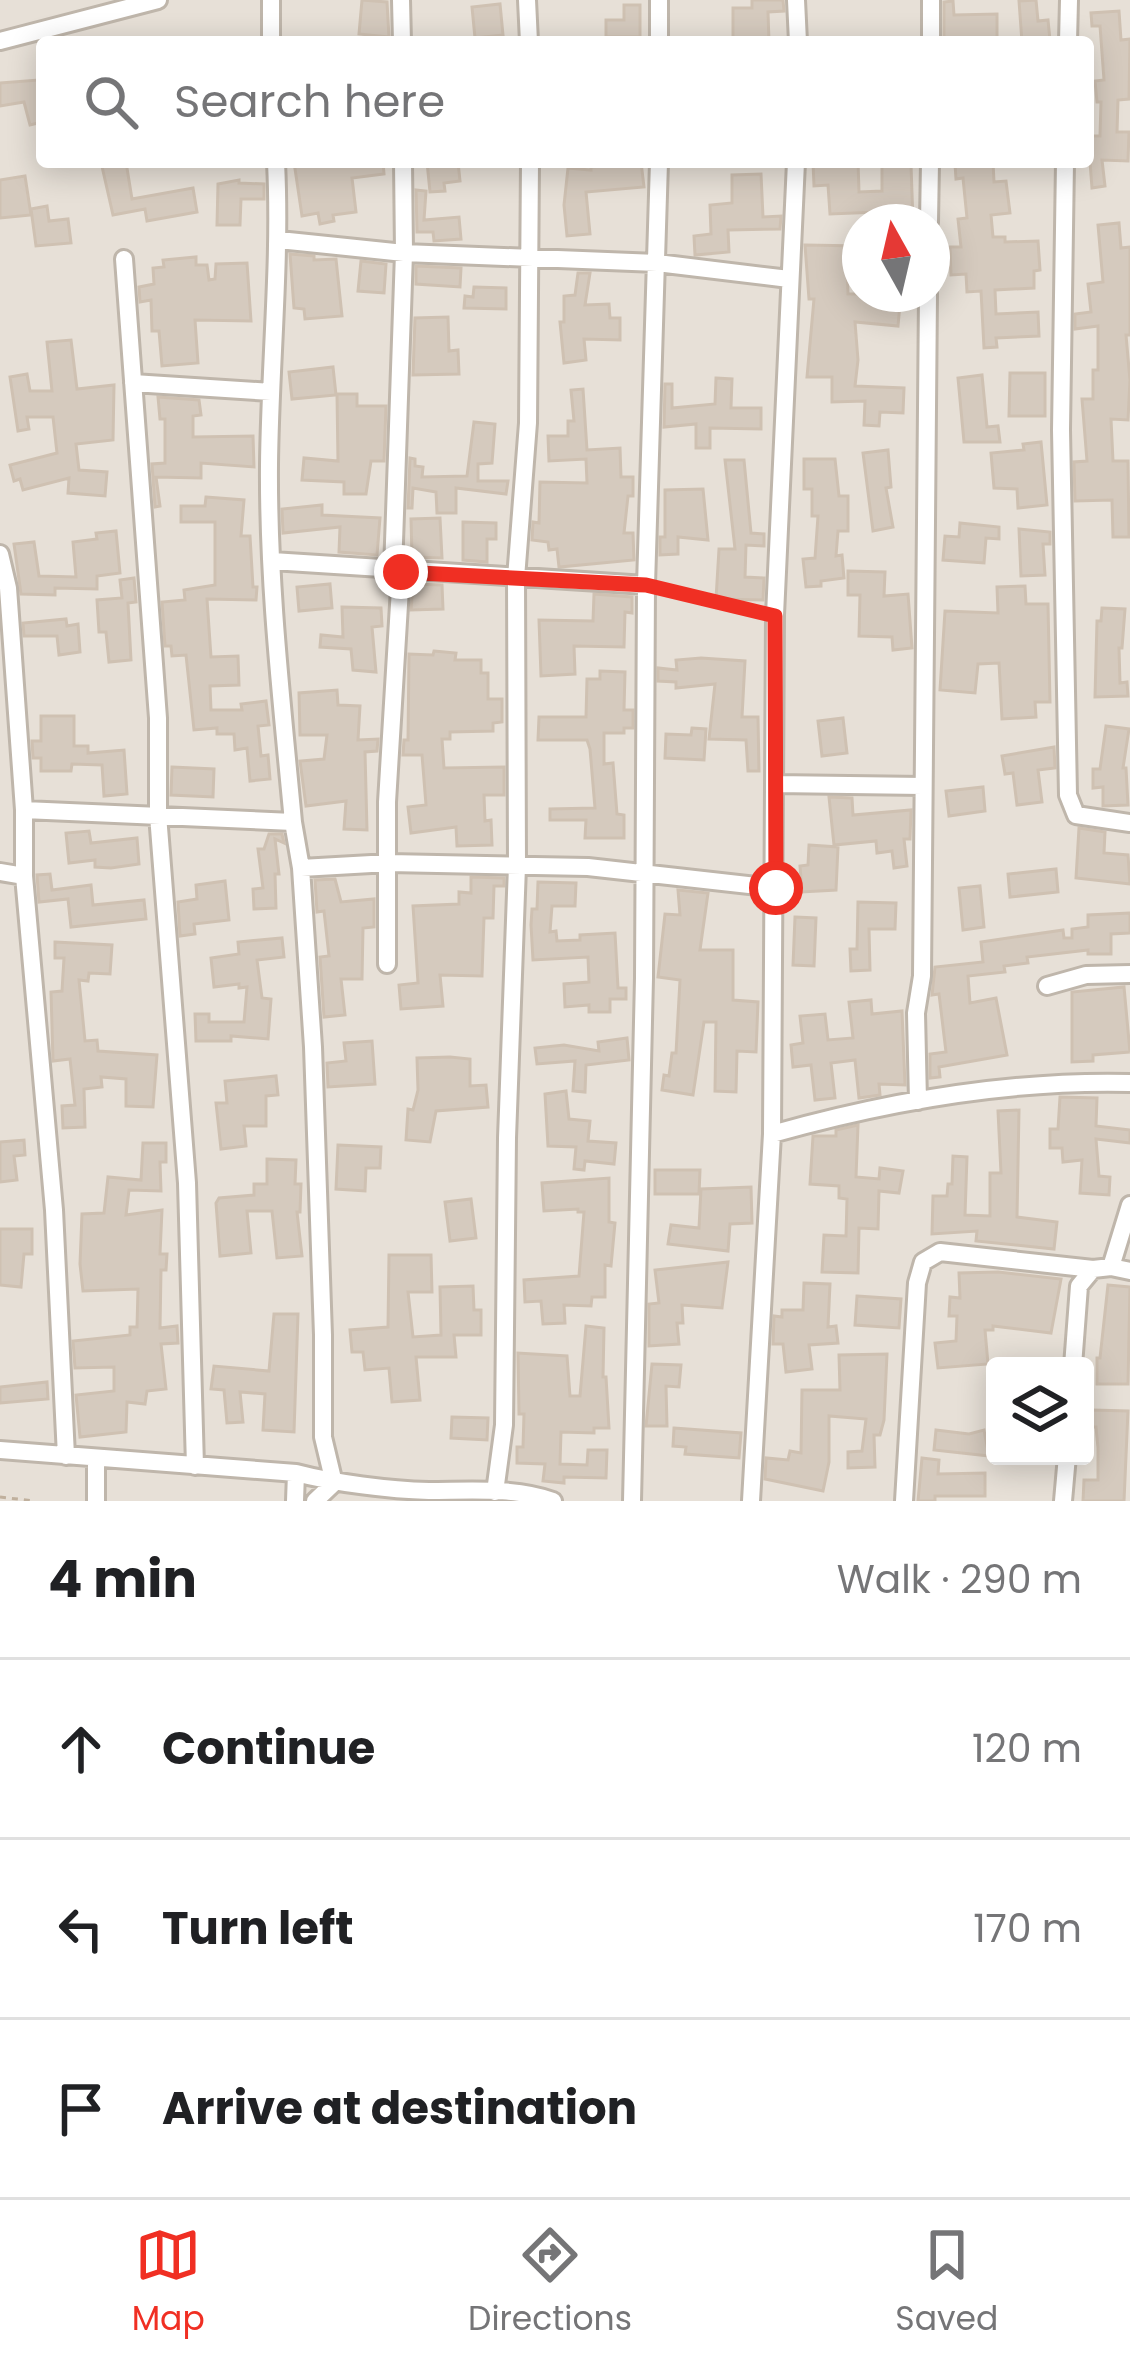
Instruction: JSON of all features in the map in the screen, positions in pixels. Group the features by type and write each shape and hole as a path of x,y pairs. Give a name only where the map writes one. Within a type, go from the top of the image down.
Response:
{"street":[{"path":"0,41 158,0"},
{"path":"271,0 272,36"},
{"path":"401,0 402,36"},
{"path":"527,0 529,36"},
{"path":"658,0 659,36"},
{"path":"796,0 798,36"},
{"path":"931,0 931,36"},
{"path":"1068,36 1069,0"},
{"path":"276,168 272,561 293,822 301,868 319,1174 323,1437 334,1483"},
{"path":"387,964 403,168"},
{"path":"495,1492 504,1425 506,1162 517,866 516,578 528,423 530,168"},
{"path":"632,1501 646,585 659,168"},
{"path":"751,1501 772,1134 775,616 796,168"},
{"path":"929,204 930,168"},
{"path":"1065,168 1061,430 1068,795 1076,815 1130,824"},
{"path":"279,239 404,253 657,262 789,278"},
{"path":"124,259 158,718 158,815 188,1183 195,1466"},
{"path":"918,1101 928,312"},
{"path":"133,383 271,392"},
{"path":"0,554 8,588 24,809 23,876 54,1210 66,1456"},
{"path":"272,561 646,585"},
{"path":"775,784 923,786"},
{"path":"24,809 293,822"},
{"path":"301,868 388,862 517,866 644,873 776,888"},
{"path":"0,872 23,876"},
{"path":"1047,986 1085,975 1130,974"},
{"path":"772,1134 855,1111 1018,1085 1130,1083"},
{"path":"1074,1357 1078,1286 1102,1268 1130,1205"},
{"path":"904,1501 917,1282 923,1262 940,1252 1130,1271"},
{"path":"0,1450 296,1473 423,1496 495,1492 553,1501"},
{"path":"96,1501 97,1457"},
{"path":"1064,1501 1066,1465"},
{"path":"296,1473 296,1501"},
{"path":"314,1501 334,1483"}],"path":[{"path":"646,585 775,616"},
{"path":"0,1497 34,1501"}],"shaded area":[{"path":"0,0 1130,0 1130,1501 0,1501"}],"building":[{"path":"362,0 387,2 389,36 359,34"},
{"path":"752,0 783,0 784,11 768,12 769,36 733,36 733,8 752,8"},
{"path":"1036,0 1038,21 1048,20 1050,36 1022,36 1019,1"},
{"path":"953,1 954,15 997,14 997,36 944,36 944,2"},
{"path":"500,4 503,35 475,36 472,7"},
{"path":"624,5 640,5 640,36 606,36 606,20 624,20"},
{"path":"1119,11 1121,40 1130,39 1129,99 1118,100 1117,132 1129,132 1128,161 1102,160 1105,186 1092,188 1090,168 1094,136 1100,136 1101,102 1097,102 1095,81 1104,80 1100,26 1092,26 1091,13"},
{"path":"36,80 36,124 30,125 24,102 0,106 0,83"},
{"path":"102,168 127,168 132,199 193,188 197,212 147,221 145,209 113,215"},
{"path":"295,168 384,168 384,174 352,178 356,212 333,215 334,221 320,224 318,213 302,216"},
{"path":"428,168 459,168 460,181 444,183 445,191 430,192"},
{"path":"568,168 642,168 644,187 586,192 590,234 567,236"},
{"path":"813,168 858,168 859,192 882,191 882,168 911,168 912,204 842,204 842,214 830,214 828,185 814,186"},
{"path":"955,168 993,168 994,182 1006,181 1010,213 991,215 993,237 1005,237 1005,242 1038,241 1040,270 1034,271 1034,288 995,290 996,314 1038,312 1039,336 996,338 997,347 984,348 981,291 967,292 966,274 951,275 950,247 961,247 958,219 967,218 963,178 956,179"},
{"path":"761,174 763,217 781,216 780,229 728,230 729,252 695,255 694,236 711,234 710,205 732,203 732,175"},
{"path":"25,176 31,215 0,218 0,180"},
{"path":"239,180 264,184 264,199 241,199 240,225 217,225 218,184"},
{"path":"416,190 426,191 424,220 459,217 461,239 434,241 433,232 417,232"},
{"path":"47,206 49,221 68,219 71,243 36,246 31,209"},
{"path":"1119,223 1121,248 1130,247 1130,335 1126,335 1130,380 1128,420 1111,419 1113,461 1128,461 1129,537 1113,537 1112,500 1075,501 1074,462 1087,461 1082,399 1093,399 1098,326 1075,329 1075,314 1091,312 1088,284 1103,282 1098,225"},
{"path":"805,245 842,246 842,312 899,312 898,326 855,322 855,386 904,388 903,413 880,412 879,426 864,425 865,401 832,402 832,377 807,377 814,299 809,299"},
{"path":"290,254 336,259 342,316 305,319 304,309 294,308"},
{"path":"196,257 196,265 207,265 209,280 215,279 216,264 247,263 251,321 195,320 198,363 162,366 159,331 152,331 151,300 140,302 139,287 154,284 153,268 164,267 163,260"},
{"path":"361,261 386,264 384,293 358,291"},
{"path":"416,266 461,268 460,287 416,284"},
{"path":"578,273 590,273 585,305 609,304 610,318 620,318 620,340 584,339 586,360 564,363 560,322 564,322 564,296 575,295"},
{"path":"474,287 506,288 506,309 464,308 465,296 473,297"},
{"path":"448,317 449,351 458,350 459,374 413,375 415,318"},
{"path":"71,340 77,389 114,385 113,440 76,444 79,470 107,472 105,496 68,493 69,478 23,490 20,479 14,481 10,465 57,453 53,417 27,417 29,429 18,431 10,377 27,374 30,391 52,391 47,342"},
{"path":"333,367 336,395 292,399 289,372"},
{"path":"1010,373 1045,373 1045,416 1009,416"},
{"path":"982,375 987,427 998,426 1000,442 964,442 958,378"},
{"path":"716,378 732,379 731,408 761,408 761,429 710,428 710,448 696,448 696,424 664,427 665,384 672,384 672,408 715,404"},
{"path":"583,389 587,450 620,448 621,477 633,477 624,533 633,533 634,560 559,567 557,549 549,550 548,542 532,540 533,522 539,523 540,482 587,483 586,459 549,461 548,436 568,436 568,421 574,421 571,390"},
{"path":"337,394 357,394 357,406 386,406 384,461 371,461 366,494 344,494 344,482 302,480 304,458 338,461"},
{"path":"158,397 199,400 201,415 193,416 193,437 253,436 254,467 201,463 201,478 156,477 160,506 155,507 152,464 165,463 165,419 160,419"},
{"path":"474,422 495,424 492,463 478,464 478,481 508,481 506,494 456,488 456,513 437,513 436,492 413,488 412,508 408,508 410,458 415,459 415,466 423,467 422,477 467,476"},
{"path":"1041,442 1047,505 1018,508 1017,489 994,488 991,453 1024,450 1023,444"},
{"path":"888,450 891,487 886,488 893,527 873,531 863,453"},
{"path":"804,459 835,459 839,496 848,496 848,531 838,531 836,556 842,555 844,578 821,581 821,586 806,587 803,559 815,558 818,516 812,516 812,489 804,489"},
{"path":"725,460 744,460 751,533 764,534 764,546 746,545 745,577 764,578 763,600 716,599 719,549 735,549"},
{"path":"703,489 708,540 678,537 678,554 660,555 660,537 665,537 665,490"},
{"path":"206,497 244,500 241,536 250,536 253,587 257,587 256,600 207,599 211,657 238,656 239,685 210,686 211,710 242,710 241,704 266,701 269,725 258,726 261,756 268,755 270,779 250,781 247,748 235,750 234,734 217,734 217,728 194,730 186,655 172,656 171,646 165,646 162,602 185,600 184,590 215,585 215,522 181,522 181,506 205,506"},
{"path":"322,505 322,515 380,518 377,555 339,552 340,527 283,533 282,509"},
{"path":"440,518 442,558 412,557 411,519"},
{"path":"463,522 496,523 496,539 487,539 487,562 463,560"},
{"path":"960,523 999,527 999,539 986,538 984,563 943,560 945,536 959,537"},
{"path":"1019,529 1050,532 1050,544 1043,544 1045,575 1021,576"},
{"path":"116,531 120,573 97,576 97,589 55,588 55,595 21,594 14,544 34,542 39,576 76,577 73,542"},
{"path":"848,571 885,572 884,596 908,594 912,648 893,650 892,637 859,636 860,595 848,595"},
{"path":"134,578 136,602 128,603 131,660 109,662 106,632 99,632 97,600 122,598 120,580"},
{"path":"330,584 332,608 299,611 297,587"},
{"path":"413,584 442,585 443,609 411,610"},
{"path":"1025,586 1026,604 1048,604 1050,702 1035,702 1036,717 1002,719 999,663 978,664 975,693 940,690 945,611 998,613 997,587"},
{"path":"594,594 632,597 632,613 625,612 624,647 574,646 575,674 541,676 539,620 593,621"},
{"path":"342,607 381,608 382,626 372,627 376,672 353,670 351,649 320,647 321,635 343,637"},
{"path":"1102,608 1125,609 1120,683 1127,682 1128,696 1095,697 1097,621 1101,621"},
{"path":"66,619 67,626 78,624 80,652 59,655 57,636 24,636 23,623"},
{"path":"434,651 456,653 455,660 481,660 481,673 488,673 488,699 502,699 502,722 493,723 493,731 450,732 450,739 442,739 444,768 504,767 504,795 484,795 492,845 457,846 456,827 411,833 408,807 426,805 422,755 403,755 404,740 408,740 409,654 433,655"},
{"path":"676,660 745,661 742,717 758,717 759,771 748,771 746,740 709,739 715,684 676,688 676,682 658,681 658,668 677,670"},
{"path":"600,671 625,672 624,710 633,710 633,728 604,733 604,764 613,763 624,838 585,838 586,820 550,820 550,809 595,808 590,749 587,740 538,740 539,717 586,717 587,679 600,679"},
{"path":"337,690 338,705 360,706 358,740 378,739 377,751 365,752 367,830 344,829 346,801 306,806 300,761 324,759 327,735 300,735 299,693"},
{"path":"41,716 74,716 74,746 88,746 88,753 124,750 127,794 104,796 102,765 72,764 71,771 41,771 41,758 33,758 32,741 41,741"},
{"path":"843,718 847,753 822,756 818,721"},
{"path":"1106,726 1129,729 1123,768 1128,805 1103,806 1103,787 1093,788 1093,769 1100,769"},
{"path":"692,728 706,729 704,760 665,758 666,734 691,735"},
{"path":"1054,747 1055,768 1038,770 1042,802 1017,805 1013,773 1005,774 1002,756"},
{"path":"172,767 214,769 213,797 171,795"},
{"path":"983,787 985,811 949,816 946,791"},
{"path":"829,797 852,798 853,815 911,810 910,839 904,839 907,866 894,868 892,851 877,853 876,841 834,845"},
{"path":"1079,828 1105,832 1104,853 1128,855 1130,884 1076,878"},
{"path":"89,831 91,843 137,838 139,864 111,868 95,867 95,860 69,863 66,833"},
{"path":"269,834 282,834 284,843 275,839 276,908 254,909 253,889 263,888 258,849 264,849"},
{"path":"809,845 838,847 836,890 802,892 800,866 808,865"},
{"path":"1056,869 1058,892 1010,897 1008,874"},
{"path":"50,874 52,890 91,885 93,905 144,900 146,919 71,927 68,899 39,902 37,875"},
{"path":"471,877 504,878 504,886 494,886 493,918 484,918 482,976 440,975 443,1006 401,1009 399,985 418,983 413,906 459,904 459,892 471,893"},
{"path":"335,879 341,902 374,899 374,927 363,928 362,979 341,979 345,1015 324,1017 320,957 329,956 324,911 317,912 315,880"},
{"path":"225,881 229,920 194,924 195,934 180,936 178,902 197,899 196,885"},
{"path":"538,882 576,883 575,906 552,906 550,932 556,931 557,941 615,933 618,988 626,988 626,999 610,999 610,1012 589,1012 589,1005 565,1007 564,984 589,982 588,957 533,960 532,909 537,909"},
{"path":"980,886 984,927 963,930 959,888"},
{"path":"678,890 708,893 700,950 733,950 733,1000 758,1002 756,1052 737,1051 736,1092 715,1091 716,1022 704,1022 693,1095 662,1090 672,1053 676,1053 680,980 658,977 665,914 680,915"},
{"path":"858,902 896,903 895,929 869,929 870,970 851,971 850,949 857,949"},
{"path":"1130,913 1130,933 1111,934 1111,954 1088,954 1088,950 1027,957 1028,963 1004,966 1005,972 968,976 970,1003 996,998 1007,1055 939,1067 940,1077 930,1078 930,1054 946,1052 939,994 932,995 935,967 983,962 981,942 1063,930 1064,938 1072,938 1072,929 1088,927 1088,915"},
{"path":"795,917 816,918 814,966 793,965"},
{"path":"282,938 284,957 257,960 262,998 271,999 268,1039 231,1036 231,1041 196,1041 195,1014 209,1014 209,1022 244,1022 247,987 214,987 211,958 239,954 238,942"},
{"path":"55,942 112,945 110,974 89,973 88,981 79,980 85,1041 97,1040 98,1051 157,1055 153,1107 126,1106 126,1079 101,1077 102,1087 84,1089 85,1127 63,1128 62,1106 75,1105 70,1059 53,1061 51,992 62,991 64,958 55,958"},
{"path":"1124,987 1130,1052 1072,1062 1072,992"},
{"path":"871,1000 872,1014 902,1011 905,1085 879,1084 880,1095 859,1098 855,1060 831,1063 835,1098 815,1100 811,1065 793,1067 791,1045 803,1043 800,1016 825,1014 828,1040 853,1038 849,1002"},
{"path":"627,1038 629,1060 586,1065 585,1092 573,1091 575,1061 537,1064 535,1048 564,1045 599,1051 598,1042"},
{"path":"372,1041 375,1084 328,1087 327,1063 346,1061 344,1043"},
{"path":"417,1058 470,1059 470,1086 486,1085 488,1107 436,1111 430,1142 406,1140 408,1109 413,1110 418,1090"},
{"path":"276,1076 278,1095 266,1096 266,1126 244,1126 246,1146 221,1149 216,1103 227,1103 225,1081"},
{"path":"566,1091 569,1119 590,1121 588,1141 616,1143 614,1164 585,1161 584,1170 574,1169 576,1147 548,1146 545,1094"},
{"path":"1060,1097 1097,1098 1096,1126 1130,1130 1130,1143 1096,1139 1099,1176 1110,1177 1109,1195 1080,1193 1082,1160 1063,1162 1062,1148 1050,1148 1050,1129 1058,1129"},
{"path":"1019,1110 1017,1217 1057,1222 1054,1249 976,1241 977,1231 932,1234 933,1196 947,1196 953,1156 967,1157 965,1215 990,1216 990,1173 1001,1173 998,1111"},
{"path":"858,1125 856,1177 879,1179 880,1168 903,1171 899,1193 879,1191 878,1229 859,1228 858,1273 822,1272 824,1235 846,1236 847,1199 839,1198 839,1186 810,1184 813,1136 836,1136 836,1130"},
{"path":"24,1140 25,1155 14,1156 17,1180 0,1182 0,1142"},
{"path":"143,1143 166,1143 166,1162 160,1162 161,1191 129,1190 126,1215 162,1210 160,1254 167,1254 166,1270 161,1270 160,1328 177,1326 178,1343 161,1344 166,1389 147,1391 145,1404 127,1402 126,1432 80,1437 76,1395 114,1391 114,1367 75,1368 73,1341 130,1335 130,1327 137,1327 138,1289 83,1291 82,1214 104,1213 108,1177 141,1180"},
{"path":"338,1145 381,1147 380,1168 366,1168 365,1191 336,1189"},
{"path":"267,1159 296,1160 302,1256 277,1258 272,1211 247,1211 251,1253 220,1256 216,1203 219,1198 254,1195 254,1184 267,1184"},
{"path":"655,1170 700,1170 699,1194 655,1194"},
{"path":"609,1178 609,1222 615,1223 611,1266 605,1265 605,1297 592,1297 591,1306 564,1305 565,1323 543,1324 541,1301 525,1302 524,1280 579,1276 584,1212 544,1211 542,1183"},
{"path":"751,1187 752,1223 730,1224 728,1251 668,1244 671,1225 699,1228 701,1189"},
{"path":"471,1199 476,1238 450,1241 445,1202"},
{"path":"0,1229 32,1229 32,1254 24,1254 21,1287 0,1285"},
{"path":"389,1255 431,1255 432,1292 408,1292 413,1337 441,1335 440,1287 473,1286 474,1310 481,1310 481,1335 454,1335 456,1357 416,1357 420,1400 392,1402 389,1368 365,1370 363,1352 352,1352 350,1330 388,1327"},
{"path":"728,1262 722,1308 682,1305 683,1323 677,1323 679,1344 649,1346 649,1304 659,1303 655,1270"},
{"path":"959,1273 1061,1279 1051,1333 993,1326 985,1330 986,1364 938,1368 935,1343 956,1341 957,1316 949,1316 950,1297 960,1298"},
{"path":"804,1283 830,1284 828,1327 836,1326 838,1343 809,1345 812,1369 786,1372 783,1344 773,1344 774,1316 782,1317 782,1310 803,1310"},
{"path":"1108,1285 1130,1287 1128,1384 1097,1384"},
{"path":"857,1296 901,1299 899,1328 855,1325"},
{"path":"274,1314 298,1314 294,1432 263,1430 265,1394 240,1392 243,1422 227,1423 224,1390 211,1389 214,1366 269,1371"},
{"path":"586,1326 604,1328 609,1428 594,1428 594,1433 561,1432 560,1464 587,1465 588,1450 607,1450 606,1478 543,1481 545,1464 517,1463 517,1447 523,1447 524,1414 519,1414 518,1353 567,1356 570,1396 580,1396"},
{"path":"887,1354 884,1420 880,1435 874,1435 875,1467 848,1468 848,1452 862,1451 866,1419 829,1416 829,1462 823,1491 765,1479 766,1458 788,1460 790,1451 801,1453 802,1390 840,1390 839,1355"},
{"path":"652,1364 681,1365 679,1387 666,1386 667,1426 646,1426"},
{"path":"47,1382 48,1399 0,1403 0,1387"},
{"path":"1094,1410 1128,1411 1124,1501 1083,1501 1084,1480 1098,1480"},
{"path":"452,1417 488,1418 487,1440 451,1438"},
{"path":"674,1428 741,1433 739,1458 685,1454 686,1447 673,1446"},
{"path":"936,1430 969,1434 984,1430 986,1456 934,1450"},
{"path":"922,1458 939,1460 938,1474 985,1473 985,1496 935,1496 935,1501 918,1501"}],"route":[{"path":"401,572 646,585 775,616 776,888"}]}
